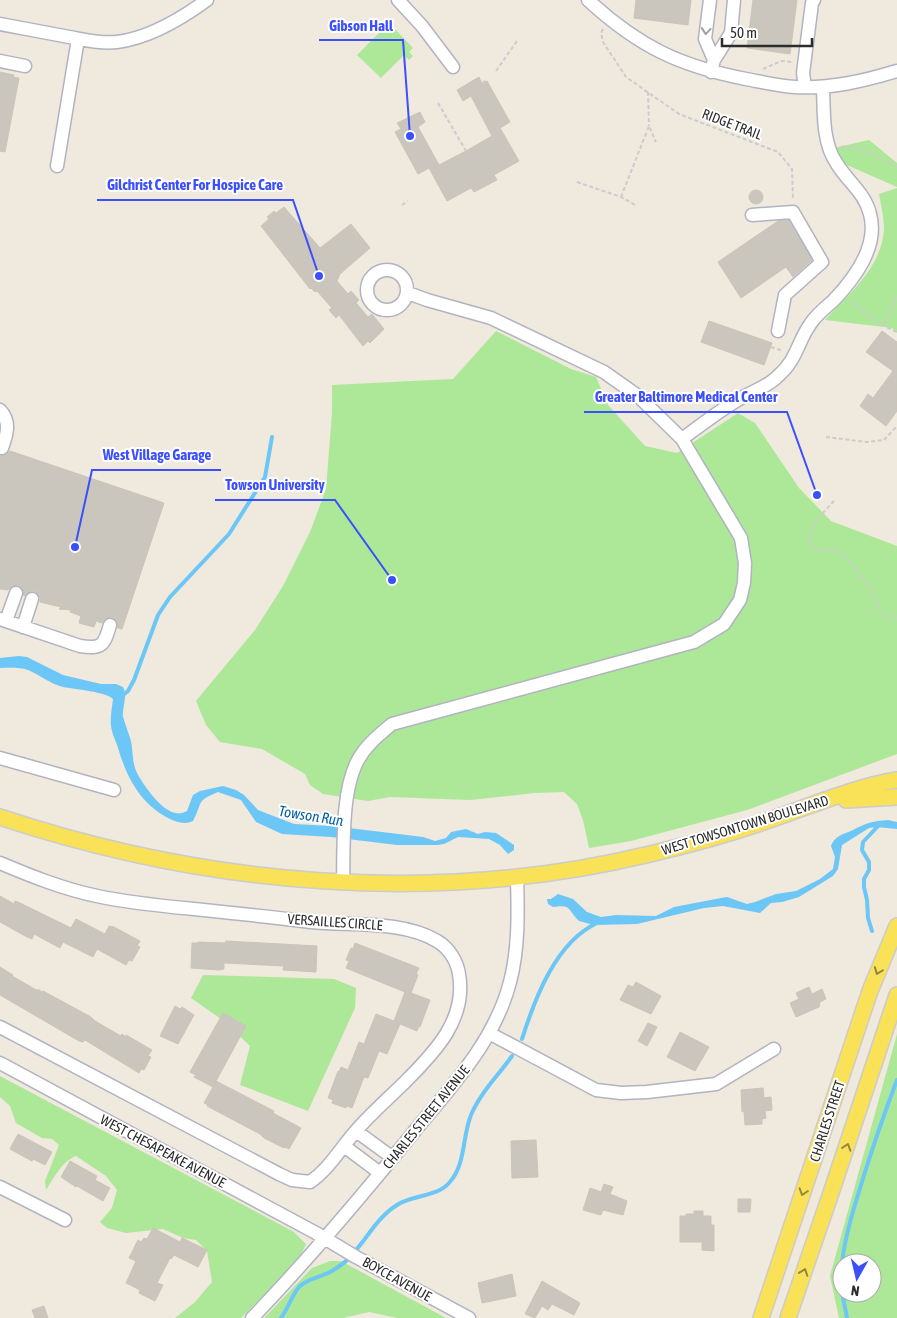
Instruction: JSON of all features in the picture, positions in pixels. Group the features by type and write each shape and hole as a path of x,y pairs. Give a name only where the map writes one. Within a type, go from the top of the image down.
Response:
{"main road":[{"name":"WEST TOWSONTOWN BOULEVARD","path":"0,817 70,839 154,859 266,876 343,882 442,882 517,876 612,864 729,834 822,802 897,780"},
{"path":"822,802 897,797"},
{"name":"CHARLES STREET","path":"761,1318 870,991 897,926"},
{"name":"CHARLES STREET","path":"788,1318 897,995"}],"street":[{"path":"0,24 104,42 127,40 153,32 191,5 207,0"},
{"path":"398,0 422,26 453,67"},
{"path":"588,0 622,30 651,48 681,62 713,66 775,84 823,87 855,83 897,71"},
{"path":"710,0 705,39 713,66"},
{"path":"713,66 731,33 734,0"},
{"path":"805,87 803,73 812,3 814,0"},
{"path":"57,166 78,38"},
{"path":"0,61 25,66"},
{"path":"682,439 728,406 766,386 779,375 792,361 812,321 841,292 862,263 871,241 871,215 861,192 837,166 830,149 825,126 823,87"},
{"path":"752,215 793,212 822,262 785,295 778,331"},
{"path":"343,882 345,807 353,770 358,759 372,741 392,724 694,642 724,624 740,600 744,583 745,563 741,538 682,439 638,396 604,372 532,340 490,318 408,293"},
{"path":"0,410 8,424 7,435 2,448"},
{"path":"16,593 3,620 80,646 89,647 99,647 106,641 110,625"},
{"path":"23,627 32,599"},
{"path":"0,758 114,790"},
{"name":"VERSAILLES CIRCLE","path":"0,863 64,888 97,896 149,904 337,924 390,927 419,933 438,942 450,953 458,966 461,994 459,1008 447,1034 428,1059 356,1130 320,1175 310,1182 292,1180 0,1027"},
{"name":"CHARLES STREET AVENUE","path":"252,1318 326,1239 466,1068 489,1034 505,999 514,962 518,907 517,876"},
{"path":"489,1034 596,1090 620,1093 647,1092 716,1084 774,1049"},
{"name":"WEST CHESAPEAKE AVENUE","path":"0,1063 326,1239"},
{"path":"356,1130 393,1158"},
{"path":"344,1146 380,1174"},
{"path":"0,1187 65,1220"},
{"name":"BOYCE AVENUE","path":"326,1239 469,1318"}],"path":[{"name":"RIDGE TRAIL","path":"604,27 601,33 604,42 626,77 679,114 778,152 792,169 793,212"},
{"path":"496,71 517,41"},
{"path":"759,71 781,61 796,64"},
{"path":"482,83 487,80"},
{"path":"648,92 649,126 656,142"},
{"path":"438,103 466,151"},
{"path":"621,197 649,126"},
{"path":"830,149 846,146 873,154 897,167"},
{"path":"577,182 621,197 635,205"},
{"path":"402,205 408,201"},
{"path":"884,325 897,295"},
{"path":"849,296 855,305 897,332"},
{"path":"771,347 788,353"},
{"path":"826,437 867,442 884,440 897,426"},
{"path":"834,501 813,527 809,543 818,552 832,549 839,552 864,579 873,593 881,614 897,618"}],"green space":[{"path":"389,23 413,48 409,52 413,56 409,60 404,55 381,78 357,55"},
{"path":"869,140 897,163 897,187 840,162 834,148"},
{"path":"897,188 897,333 892,328 825,320 854,290 871,268 882,243 884,229 879,194"},
{"path":"496,331 571,369 596,377 608,405 645,446 677,453 738,413 755,423 799,488 831,521 897,546 897,754 747,810 631,841 589,848 583,820 577,804 564,792 470,800 390,797 368,801 323,794 310,785 305,774 262,749 220,742 206,725 196,701 255,630 283,586 310,532 326,489 332,413 332,385 453,379"},
{"path":"203,975 334,979 356,988 355,1008 308,1111 240,1085 250,1046 224,1021 191,998"},
{"path":"897,1034 897,1318 839,1318 836,1303 882,1303 882,1253 836,1253"},
{"path":"0,1076 294,1232 306,1244 299,1259 241,1318 175,1318 195,1302 212,1282 207,1251 196,1240 183,1238 163,1229 126,1233 107,1228 100,1222 112,1208 117,1190 106,1176 76,1156 62,1166 46,1190 45,1181 59,1145 52,1139 42,1138 16,1123 10,1106 0,1097"},
{"path":"330,1261 341,1261 446,1318 397,1318 369,1312 343,1318 264,1318 312,1268"},
{"path":"832,1269 832,1285 830,1276"}],"water":[{"name":"Towson Run","path":"27,657 63,675 101,684 116,684 123,687 125,694 123,717 131,740 135,768 151,794 165,808 172,812 180,813 187,811 193,795 200,791 223,786 244,795 258,810 294,824 382,832 423,837 435,841 446,838 451,832 466,829 478,834 485,832 496,833 514,845 514,850 508,854 500,845 489,839 458,837 444,844 437,845 397,845 331,837 282,834 256,822 241,800 218,792 201,802 193,821 184,823 174,821 150,805 130,779 112,729 113,699 97,693 58,686 25,669 0,668 0,658"},
{"path":"888,820 897,822 897,829 869,828 842,845 838,869 833,876 799,897 771,903 760,913 723,906 704,908 637,924 594,925 579,921 569,908 563,906 553,907 548,904 547,899 551,899 558,894 573,899 587,912 601,917 616,915 656,916 674,907 727,897 747,904 776,894 796,891 820,879 833,869 835,857 831,846 837,837 866,824"}],"building":[{"path":"636,0 691,0 688,25 634,18"},
{"path":"753,0 797,0 790,54 747,48"},
{"path":"0,72 19,78 5,152 0,151"},
{"path":"479,77 482,84 487,81 510,122 500,128 519,161 494,175 497,180 474,192 471,188 447,201 429,168 418,174 395,132 401,129 397,123 420,112 425,122 418,127 439,165 466,151 492,136 471,96 463,101 457,90"},
{"path":"756,190 761,192 763,197 761,202 756,204 751,202 749,197 751,192"},
{"path":"284,207 320,248 351,224 370,248 340,274 337,281 348,294 351,291 359,300 356,303 368,317 372,314 384,329 370,343 368,341 363,346 339,315 336,318 329,310 332,308 317,291 315,292 310,289 261,226 274,211 276,213"},
{"path":"789,220 812,260 793,277 786,267 741,298 718,262 778,221"},
{"path":"709,321 772,343 764,365 701,342"},
{"path":"882,331 897,342 897,411 886,426 860,406 868,394 873,398 893,371 866,352"},
{"path":"10,451 164,503 122,629 118,628 116,620 112,617 105,619 102,623 96,621 94,627 79,623 81,616 70,612 71,610 59,609 61,607 40,602 40,597 35,591 30,591 24,596 22,588 18,585 8,590 0,589 0,456"},
{"path":"0,896 14,904 15,901 20,903 71,928 76,919 105,934 109,926 114,927 140,941 137,946 140,947 132,961 129,960 126,965 97,949 93,957 63,942 60,948 34,934 32,939 0,922"},
{"path":"226,941 317,946 316,972 283,970 284,966 224,963 224,969 219,970 191,968 192,943 225,943"},
{"path":"355,943 419,968 411,993 430,1000 417,1031 400,1024 387,1054 379,1051 368,1078 364,1077 352,1108 347,1106 346,1108 332,1103 333,1100 328,1098 338,1071 341,1067 348,1070 359,1042 364,1044 376,1014 394,1021 405,992 346,968 349,961 346,960"},
{"path":"0,967 38,991 38,989 43,991 121,1036 122,1034 126,1037 126,1035 152,1050 148,1056 151,1057 144,1070 141,1069 139,1073 85,1040 83,1042 79,1041 0,995"},
{"path":"636,982 661,996 651,1014 620,1000 628,985 633,987"},
{"path":"809,987 812,994 822,989 826,999 820,1002 819,1007 796,1017 790,1003 799,999 796,993"},
{"path":"175,1006 180,1009 182,1007 194,1015 178,1044 160,1036"},
{"path":"223,1013 246,1026 216,1081 274,1111 273,1113 301,1128 289,1149 264,1138 204,1103 213,1087 194,1077 196,1075 190,1072"},
{"path":"648,1023 657,1027 647,1046 638,1041"},
{"path":"680,1032 709,1047 695,1071 667,1057"},
{"path":"763,1088 764,1098 771,1097 772,1110 765,1111 766,1118 762,1119 762,1124 745,1125 744,1111 742,1112 741,1090"},
{"path":"18,1134 52,1152 45,1165 33,1159 32,1161 10,1149"},
{"path":"536,1140 538,1177 512,1178 511,1141"},
{"path":"70,1161 97,1176 95,1180 110,1188 103,1201 61,1177"},
{"path":"604,1184 613,1187 610,1194 627,1201 623,1215 603,1210 601,1215 583,1210 590,1188 601,1192"},
{"path":"738,1199 751,1199 750,1212 738,1212"},
{"path":"694,1211 703,1211 703,1216 711,1216 711,1225 714,1225 714,1251 702,1250 702,1242 680,1242 680,1216 694,1214"},
{"path":"153,1228 180,1242 182,1238 207,1250 198,1267 174,1255 170,1258 157,1283 163,1285 155,1301 139,1293 140,1290 126,1283 136,1261 129,1258 138,1240 141,1242 144,1238 147,1239"},
{"path":"512,1274 516,1296 482,1303 478,1283"},
{"path":"542,1281 580,1303 574,1315 552,1304 548,1310 542,1306 535,1318 525,1314"},
{"path":"44,1306 48,1318 35,1318 32,1310"}],"waterway":[{"path":"122,696 128,691 134,680 158,615 170,597 229,534 265,477 272,437"},
{"path":"872,931 868,918 864,887 864,879 869,870 869,862 862,850 863,842 880,824"},
{"path":"522,1039 533,1006 559,957 570,943 597,923"},
{"path":"281,1318 300,1286 330,1272 345,1262 390,1210 410,1199 438,1191 449,1183 461,1159 471,1115 484,1092 512,1056"},
{"path":"843,1253 855,1204 897,1080"},
{"path":"844,1303 847,1318"}],"place":[{"name":"Gibson Hall","path":"410,136"},
{"name":"Gilchrist Center For Hospice Care","path":"319,276"},
{"name":"Greater Baltimore Medical Center","path":"817,495"},
{"name":"West Village Garage","path":"75,547"},
{"name":"Towson University","path":"392,580"}]}
